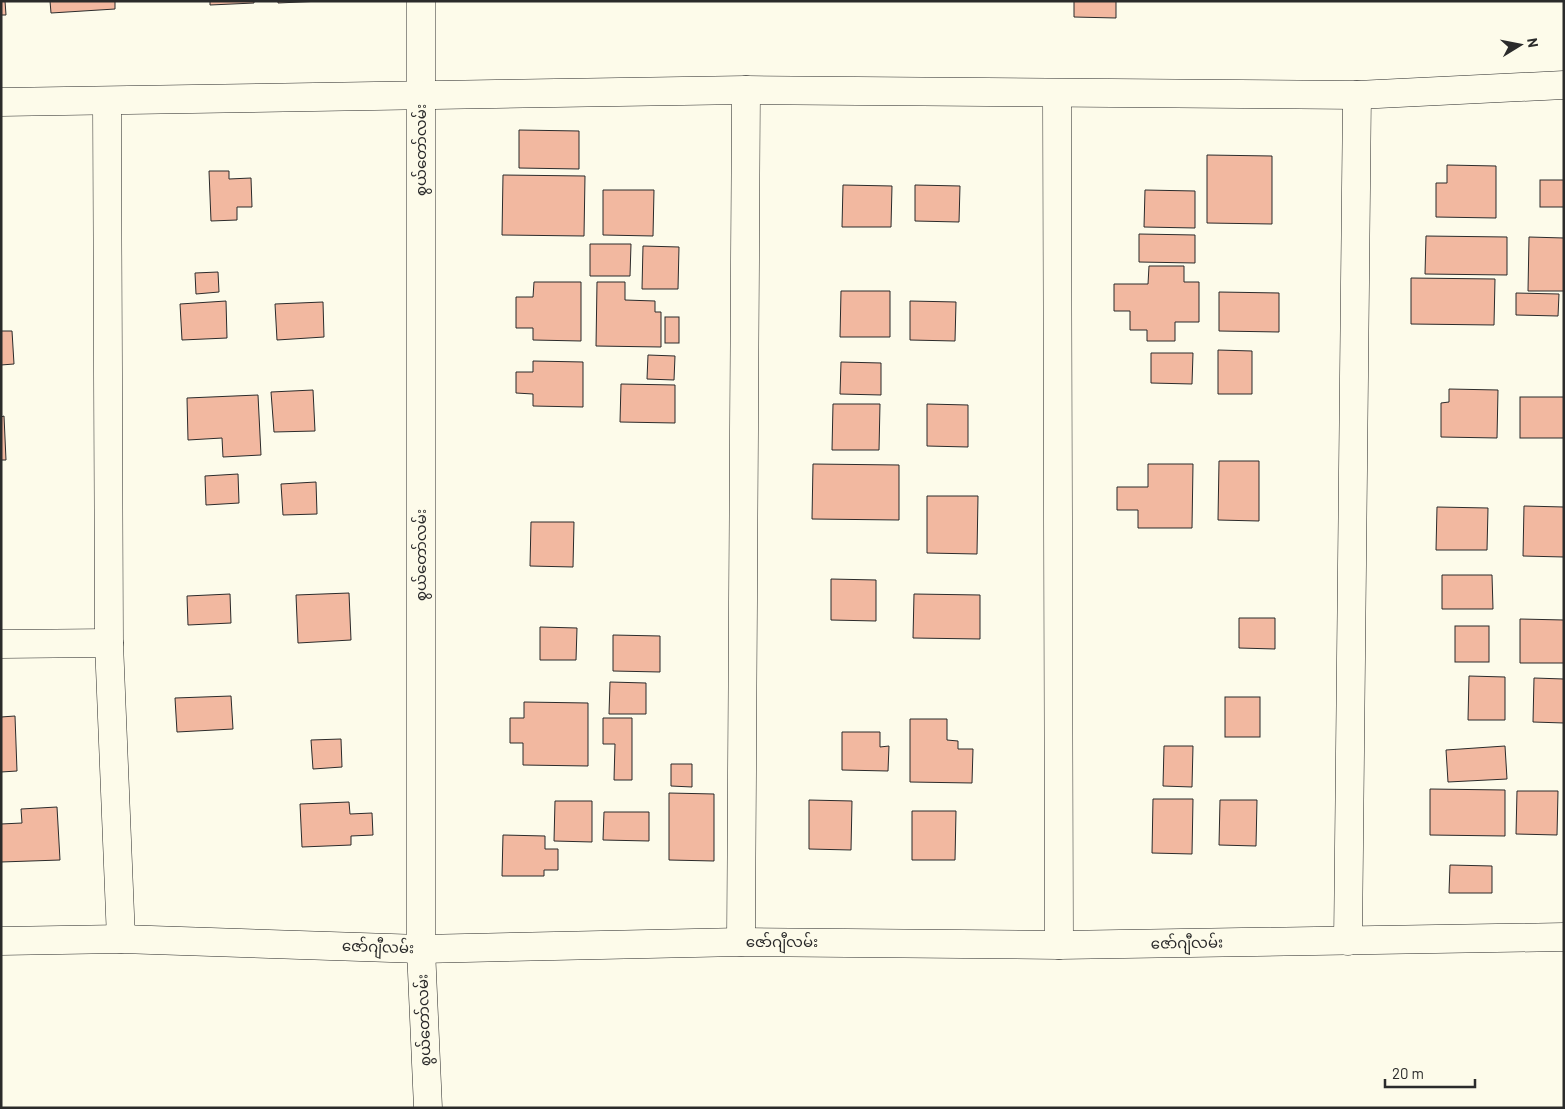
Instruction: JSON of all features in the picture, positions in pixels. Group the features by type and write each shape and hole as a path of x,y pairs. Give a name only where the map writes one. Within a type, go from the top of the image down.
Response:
{"street":[{"name":"စွယ်တော်လမ်း","path":"421,1 421,949 428,1108"},
{"path":"1,102 746,90 1357,95 1564,85"},
{"path":"741,942 746,90"},
{"path":"1057,94 1060,945"},
{"path":"1348,941 1357,95"},
{"path":"107,101 109,643 122,939"},
{"path":"1,644 109,643"},
{"name":"ဇော်ဂျီလမ်း","path":"1,941 122,939 421,949 741,942 1060,945 1564,937"}],"building":[{"path":"1,1 5,1 6,15 1,15"},
{"path":"50,1 115,1 115,9 51,13"},
{"path":"210,1 254,1 254,3 210,5"},
{"path":"278,1 322,1 278,3"},
{"path":"1074,1 1116,1 1116,18 1074,17"},
{"path":"519,130 579,131 579,169 519,168"},
{"path":"1207,155 1272,156 1272,224 1207,223"},
{"path":"1447,165 1496,166 1496,218 1436,217 1436,183 1447,183"},
{"path":"209,171 229,171 229,179 251,178 252,207 237,207 237,220 211,221"},
{"path":"503,175 585,176 584,236 502,235"},
{"path":"1540,180 1564,180 1564,207 1540,207"},
{"path":"843,185 892,186 891,227 842,227"},
{"path":"915,185 960,186 959,222 915,221"},
{"path":"603,190 654,190 653,236 603,235"},
{"path":"1145,190 1195,191 1195,228 1144,227"},
{"path":"1139,234 1195,235 1195,263 1139,262"},
{"path":"1426,236 1507,237 1507,275 1425,274"},
{"path":"1529,237 1564,238 1564,291 1528,291"},
{"path":"590,244 631,244 630,276 590,276"},
{"path":"643,246 679,247 678,289 642,289"},
{"path":"1149,266 1184,266 1184,282 1199,282 1199,322 1175,322 1175,341 1147,341 1147,330 1130,330 1130,311 1114,311 1114,284 1148,284"},
{"path":"218,272 219,292 196,294 195,273"},
{"path":"1411,278 1495,279 1494,325 1411,324"},
{"path":"534,282 581,282 581,341 533,340 533,328 516,328 516,297 533,297"},
{"path":"597,282 625,282 625,300 655,301 655,312 661,312 661,347 596,346"},
{"path":"841,291 890,291 890,337 840,337"},
{"path":"1219,292 1279,293 1279,332 1219,331"},
{"path":"1516,293 1559,294 1558,316 1516,315"},
{"path":"226,301 227,338 182,340 180,304"},
{"path":"910,301 956,302 955,341 910,340"},
{"path":"323,302 324,337 277,340 275,304"},
{"path":"665,317 679,317 679,343 665,343"},
{"path":"1,331 12,331 14,364 1,365"},
{"path":"1218,350 1252,351 1252,394 1218,394"},
{"path":"1151,353 1193,353 1192,384 1151,383"},
{"path":"648,355 675,356 674,380 647,379"},
{"path":"533,361 583,362 583,407 533,406 533,394 516,393 516,372 533,372"},
{"path":"841,362 881,363 881,395 840,394"},
{"path":"621,384 675,385 675,423 620,422"},
{"path":"1449,389 1498,390 1497,438 1441,437 1441,403 1449,402"},
{"path":"313,390 315,431 274,432 271,392"},
{"path":"258,395 261,455 223,457 222,438 188,440 187,398"},
{"path":"1520,397 1564,397 1564,438 1520,438"},
{"path":"833,404 880,404 879,450 832,450"},
{"path":"927,404 968,405 968,447 927,446"},
{"path":"4,416 6,460 1,460 1,417"},
{"path":"1219,461 1259,461 1259,521 1218,520"},
{"path":"813,464 899,465 899,520 812,519"},
{"path":"1148,464 1193,464 1192,528 1138,528 1138,510 1117,510 1117,487 1148,487"},
{"path":"238,474 239,503 206,505 205,476"},
{"path":"316,482 317,514 283,515 281,484"},
{"path":"927,496 978,496 977,554 927,553"},
{"path":"1524,506 1564,507 1564,557 1523,556"},
{"path":"1437,507 1488,508 1487,550 1436,550"},
{"path":"531,522 574,522 573,567 530,566"},
{"path":"1442,575 1492,575 1493,609 1442,609"},
{"path":"831,579 876,580 876,621 831,620"},
{"path":"349,593 351,640 298,643 296,595"},
{"path":"230,594 231,623 188,625 187,596"},
{"path":"914,594 980,595 980,639 913,638"},
{"path":"1239,618 1275,618 1275,649 1239,648"},
{"path":"1520,619 1564,620 1564,663 1520,663"},
{"path":"1455,626 1489,626 1489,662 1455,662"},
{"path":"540,627 577,628 576,660 540,660"},
{"path":"613,635 660,636 660,672 613,671"},
{"path":"1469,676 1505,677 1505,720 1468,720"},
{"path":"1534,678 1564,679 1564,723 1533,722"},
{"path":"610,682 646,683 646,714 609,714"},
{"path":"231,696 233,729 177,732 175,698"},
{"path":"1225,697 1260,697 1260,737 1225,737"},
{"path":"524,702 588,703 588,766 523,765 523,743 510,743 510,718 524,718"},
{"path":"15,716 17,771 1,772 1,717"},
{"path":"603,718 632,718 632,780 614,780 615,744 603,744"},
{"path":"910,719 947,719 947,740 958,741 958,749 973,749 972,783 910,782"},
{"path":"842,732 880,732 880,747 889,746 888,771 842,770"},
{"path":"341,739 342,767 313,769 311,740"},
{"path":"1164,746 1193,746 1192,787 1163,786"},
{"path":"1505,746 1507,779 1448,782 1446,750"},
{"path":"671,764 692,764 692,787 671,786"},
{"path":"1430,789 1505,790 1505,836 1430,835"},
{"path":"1517,791 1558,791 1557,835 1516,834"},
{"path":"669,793 714,794 714,861 669,860"},
{"path":"1153,799 1193,799 1192,854 1152,853"},
{"path":"809,800 852,801 851,850 809,849"},
{"path":"1220,800 1257,800 1256,846 1219,845"},
{"path":"555,801 592,801 592,842 554,841"},
{"path":"349,802 350,814 372,813 373,835 351,836 351,845 302,847 300,804"},
{"path":"57,807 60,860 1,862 1,824 22,823 21,809"},
{"path":"912,811 956,811 955,860 912,860"},
{"path":"604,812 649,812 649,841 603,840"},
{"path":"503,835 545,836 545,849 558,849 558,870 544,870 544,876 502,876"},
{"path":"1450,865 1492,866 1492,893 1449,893"}]}
